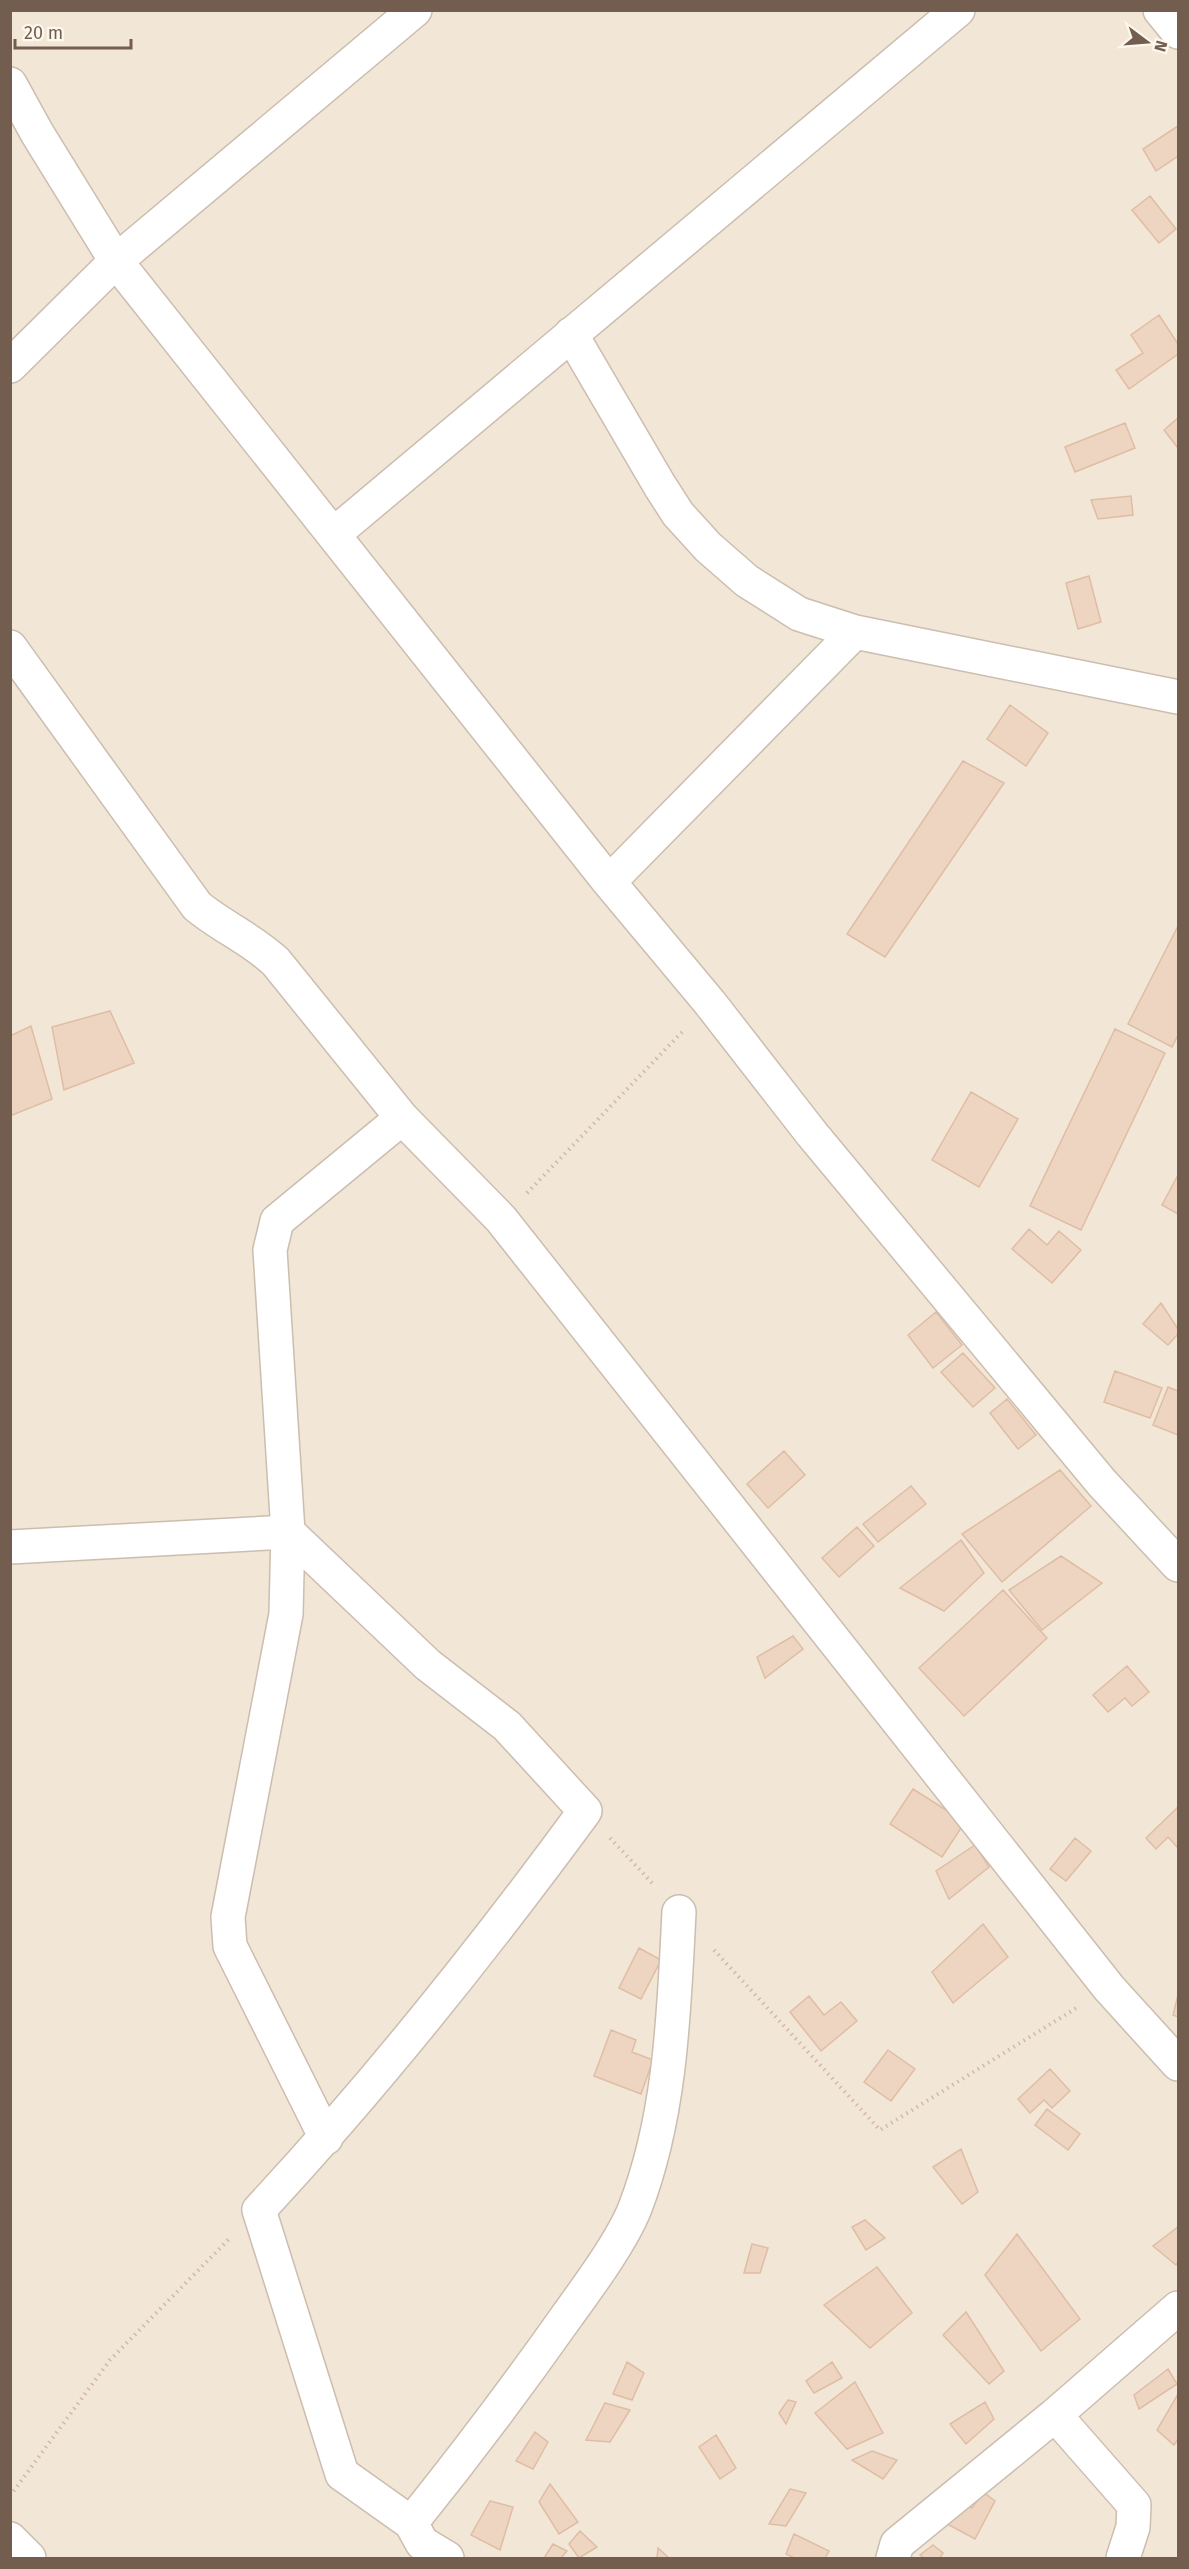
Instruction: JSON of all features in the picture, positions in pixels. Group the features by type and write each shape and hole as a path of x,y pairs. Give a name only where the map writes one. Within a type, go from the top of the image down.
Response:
{"street":[{"path":"10,366 116,261 415,10"},
{"path":"334,534 958,10"},
{"path":"1160,10 1179,32"},
{"path":"10,84 37,133 116,261 609,882 710,1003 812,1134 1102,1483 1179,1565"},
{"path":"572,334 678,514 708,548 747,581 799,614 855,632 1179,697"},
{"path":"609,882 855,632"},
{"path":"10,647 197,906 219,924 257,944 276,962 402,1118 501,1219 1109,1988 1179,2064"},
{"path":"326,2138 230,1946 228,1917 286,1614 288,1532 270,1250 277,1221 402,1118"},
{"path":"10,1547 288,1532 428,1665 507,1726 585,1811 414,2035 326,2138 259,2210 342,2474 411,2523 422,2543 447,2559"},
{"path":"411,2523 524,2378 593,2279 634,2210 654,2145 673,2032 679,1912"},
{"path":"893,2559 897,2544 1055,2415 1179,2308"},
{"path":"1055,2415 1134,2505 1133,2527 1123,2559"},
{"path":"10,2539 29,2559"}],"path":[{"path":"501,1219 710,1003"},
{"path":"585,1811 880,2130 1109,1988"},
{"path":"10,2496 110,2360 173,2293 259,2210"}],"shaded area":[{"path":"11,11 1178,11 1178,2558 11,2558"}],"building":[{"path":"1178,126 1178,156 1156,171 1143,149"},
{"path":"1150,196 1176,229 1159,243 1132,210"},
{"path":"1159,315 1178,344 1178,354 1129,389 1116,370 1143,353 1131,335"},
{"path":"1178,418 1178,448 1164,430"},
{"path":"1125,423 1135,448 1075,472 1065,447"},
{"path":"1131,496 1133,515 1098,519 1091,500"},
{"path":"1089,576 1101,622 1078,629 1066,583"},
{"path":"1010,705 1048,733 1026,766 987,739"},
{"path":"963,761 1004,783 885,957 847,934"},
{"path":"1178,926 1178,1035 1172,1047 1128,1024"},
{"path":"110,1011 134,1063 64,1090 52,1027"},
{"path":"31,1026 52,1099 10,1116 10,1036"},
{"path":"1115,1029 1165,1053 1081,1230 1030,1206"},
{"path":"971,1092 1018,1119 979,1187 932,1160"},
{"path":"1178,1175 1178,1214 1162,1205"},
{"path":"1029,1229 1047,1245 1059,1231 1081,1250 1052,1283 1012,1249"},
{"path":"1161,1303 1178,1329 1178,1334 1168,1345 1143,1324"},
{"path":"936,1312 962,1345 933,1368 908,1335"},
{"path":"963,1353 995,1388 973,1407 941,1372"},
{"path":"1115,1371 1162,1388 1150,1418 1104,1402"},
{"path":"1168,1387 1178,1391 1178,1435 1153,1425"},
{"path":"1007,1399 1036,1435 1018,1449 990,1413"},
{"path":"784,1451 805,1475 768,1508 747,1484"},
{"path":"1060,1470 1091,1506 1002,1582 962,1534"},
{"path":"911,1486 926,1504 878,1542 863,1524"},
{"path":"857,1527 874,1546 839,1577 822,1558"},
{"path":"961,1540 984,1573 944,1611 900,1588"},
{"path":"1061,1556 1102,1583 1042,1630 1009,1590"},
{"path":"1003,1590 1047,1638 964,1716 919,1668"},
{"path":"793,1636 803,1649 765,1678 757,1657"},
{"path":"1127,1666 1149,1692 1132,1706 1125,1698 1108,1712 1093,1695"},
{"path":"913,1789 965,1822 942,1857 890,1824"},
{"path":"1178,1807 1178,1848 1168,1837 1156,1849 1146,1838"},
{"path":"1075,1838 1091,1851 1066,1881 1050,1869"},
{"path":"975,1845 989,1867 949,1899 936,1871"},
{"path":"983,1924 1008,1957 953,2003 932,1972"},
{"path":"639,1948 661,1960 641,1999 619,1988"},
{"path":"1178,1995 1178,2017 1173,2015"},
{"path":"809,1996 824,2015 841,2002 857,2021 821,2051 790,2012"},
{"path":"611,2030 636,2040 632,2052 653,2060 641,2094 594,2076"},
{"path":"888,2050 915,2069 891,2101 864,2082"},
{"path":"1050,2069 1070,2091 1052,2108 1044,2100 1030,2113 1018,2099"},
{"path":"1047,2109 1080,2134 1068,2150 1035,2125"},
{"path":"961,2149 978,2192 962,2204 933,2167"},
{"path":"865,2220 885,2238 866,2250 852,2227"},
{"path":"1178,2227 1178,2262 1176,2265 1153,2246"},
{"path":"1017,2234 1080,2319 1041,2351 985,2275"},
{"path":"752,2244 768,2248 760,2273 744,2273"},
{"path":"877,2267 912,2313 870,2348 824,2305"},
{"path":"966,2312 1004,2371 989,2384 943,2335"},
{"path":"627,2362 644,2373 632,2400 613,2394"},
{"path":"832,2362 842,2378 814,2393 806,2381"},
{"path":"1168,2369 1177,2384 1139,2409 1134,2395"},
{"path":"855,2382 883,2433 847,2449 815,2413"},
{"path":"1178,2394 1178,2439 1174,2445 1157,2430"},
{"path":"788,2400 796,2402 786,2424 779,2413"},
{"path":"985,2402 994,2419 966,2444 950,2424"},
{"path":"605,2403 630,2410 610,2442 586,2440"},
{"path":"535,2432 548,2442 533,2469 516,2461"},
{"path":"716,2435 736,2468 720,2479 699,2447"},
{"path":"872,2451 897,2460 883,2479 852,2460"},
{"path":"550,2484 578,2522 559,2534 539,2502"},
{"path":"790,2489 806,2493 786,2526 769,2524"},
{"path":"983,2492 995,2501 975,2539 938,2519 951,2499 972,2508"},
{"path":"490,2501 513,2507 500,2550 471,2535"},
{"path":"580,2531 597,2547 579,2558 569,2544"},
{"path":"794,2534 829,2551 825,2558 794,2558 786,2554"},
{"path":"553,2544 567,2551 561,2558 544,2558"},
{"path":"933,2545 943,2553 940,2558 924,2558 920,2555"},
{"path":"658,2548 669,2558 657,2558"}]}
